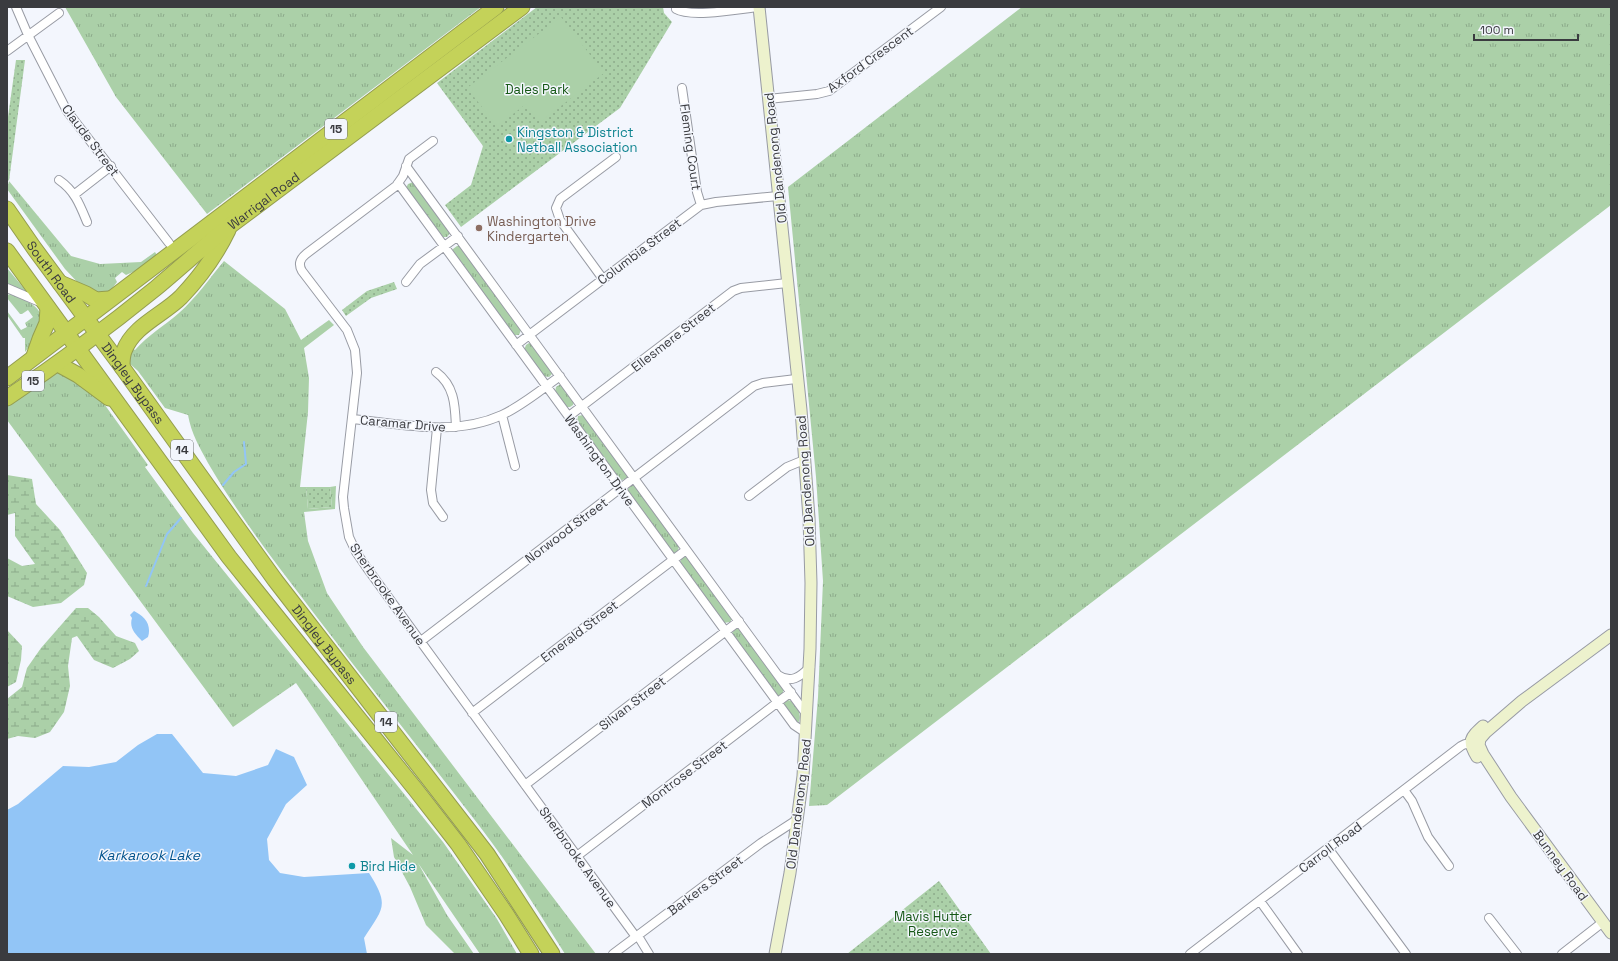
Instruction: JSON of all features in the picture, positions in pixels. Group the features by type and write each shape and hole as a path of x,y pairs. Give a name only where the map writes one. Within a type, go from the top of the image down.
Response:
{"highway":[{"name":"Warrigal Road","path":"7,378 85,317 175,252 496,7"},
{"name":"Warrigal Road","path":"7,398 58,364 155,289 197,252 230,226 372,118 522,7"},
{"name":"South Road","path":"7,209 97,334"},
{"path":"122,366 124,352 132,339 144,326 180,298 196,281 217,253 230,226"},
{"name":"South Road","path":"7,250 78,348"},
{"path":"59,282 96,300 109,299"},
{"path":"34,356 47,324 48,307"},
{"name":"Dingley Bypass","path":"97,334 122,366 275,580 487,854 552,954"},
{"name":"Dingley Bypass","path":"78,348 229,556 458,844 531,954"},
{"path":"58,364 78,375 98,391 118,404"}],"main road":[{"name":"Old Dandenong Road","path":"759,7 796,379 801,410 809,518 811,583 810,668 798,819 775,954"},
{"path":"1475,744 1486,732 1522,701 1611,635"},
{"name":"Bunney Road","path":"1475,744 1511,797 1611,933"}],"street":[{"name":"Claude Street","path":"16,7 28,35 68,111 169,243"},
{"path":"676,9 685,13 696,13 759,7"},
{"name":"Axford Crescent","path":"768,98 817,94 829,91 942,7"},
{"path":"7,51 59,13"},
{"name":"Fleming Court","path":"682,88 697,192 701,205"},
{"path":"400,181 410,158 432,141"},
{"path":"603,279 560,220 556,208 560,199 616,157"},
{"path":"75,194 111,166"},
{"name":"Washington Drive","path":"406,166 807,715"},
{"path":"59,180 68,186 75,194 87,222"},
{"name":"Washington Drive","path":"400,181 444,246 777,703 794,725 806,733"},
{"name":"Sherbrooke Avenue","path":"400,181 306,254 301,259 300,263 302,271 343,324 352,342 357,365 343,497 344,518 349,537 361,560 649,954"},
{"name":"Columbia Street","path":"516,345 701,205 716,202 778,196"},
{"path":"406,282 416,268 458,236"},
{"name":"Ellesmere Street","path":"568,416 734,291 741,288 787,283"},
{"path":"7,288 48,307"},
{"path":"436,372 445,379 452,392 455,407 456,427"},
{"name":"Caramar Drive","path":"352,419 437,428 456,427 478,423 502,414 522,404 560,376"},
{"name":"Norwood Street","path":"421,641 757,384 796,379"},
{"path":"502,414 515,466"},
{"path":"437,428 431,490 433,503 443,517"},
{"path":"749,496 787,467 804,460"},
{"name":"Emerald Street","path":"472,713 686,550"},
{"name":"Silvan Street","path":"525,784 738,621"},
{"path":"778,675 786,679 794,679 810,668"},
{"name":"Montrose Street","path":"577,856 791,692"},
{"name":"Carroll Road","path":"1190,954 1461,746 1475,744"},
{"path":"1404,790 1412,801 1428,836 1449,866"},
{"name":"Barkers Street","path":"613,954 761,843 798,819"},
{"path":"1328,848 1406,954"},
{"path":"1260,901 1298,954"},
{"path":"1489,918 1517,954"},
{"path":"1562,954 1603,922"}],"green space":[{"path":"65,7 481,7 207,214 116,97"},
{"name":"Dales Park","path":"537,7 663,7 664,13 672,22 620,108 461,227 445,205 471,185 483,146 437,83"},
{"path":"1022,7 1611,7 1611,205 827,805 809,806 818,697 823,581 816,477 788,187"},
{"path":"561,17 604,73 540,122 526,104 497,126 467,88"},
{"path":"16,60 25,60 9,181 7,179 7,124"},
{"path":"9,181 71,256 100,264 141,262 155,252 158,257 140,269 126,275 122,272 115,278 117,282 111,290 101,296 82,287 65,269 7,189"},
{"path":"413,182 450,233 447,237 442,237 406,188 408,184"},
{"path":"457,246 461,246 521,330 519,335 513,335 453,253 453,249"},
{"path":"224,261 285,309 301,340 329,320 334,325 304,348 309,378 308,412 300,487 306,487 308,509 332,507 330,487 336,486 335,509 304,512 308,541 327,593 363,647 596,954 565,954 521,885 486,835 271,557 243,518 216,477 202,452 189,422 188,415 165,408 138,371 129,363 130,347 135,350 179,313 197,295"},
{"path":"7,268 27,292 7,284"},
{"path":"394,282 397,289 371,298 346,316 342,310 367,291"},
{"path":"11,294 34,306 42,318 34,341 25,352 25,338 23,338 7,315 7,311 21,330 27,327 25,323 33,317 28,310 20,314 7,298 7,295"},
{"path":"529,343 552,371 552,374 549,377 543,376 524,350 526,345"},
{"path":"57,372 97,394 148,465 145,467 193,533 443,842 497,919 517,954 480,954 418,863 447,915 474,954 455,954 426,925 410,887 394,857 391,838 413,855 296,683 233,727 7,420 7,406"},
{"path":"561,385 574,401 573,405 570,407 566,407 555,392 556,387"},
{"path":"583,415 627,475 627,478 620,481 577,422 578,416"},
{"path":"7,475 32,479 36,504 60,530 87,573 84,585 61,603 33,607 7,596 7,558 22,566 35,564 15,536 15,513 7,515"},
{"path":"631,485 636,486 679,546 678,551 675,553 671,552 628,492"},
{"path":"306,487 330,487 332,507 308,509"},
{"path":"686,556 732,619 730,622 724,623 680,563 681,559"},
{"path":"76,608 88,608 99,617 116,636 135,643 139,651 130,659 113,668 94,660 77,636 72,638 68,666 70,686 64,712 50,732 35,738 18,736 7,739 7,699 22,687 27,668 41,648"},
{"path":"736,628 741,629 783,688 781,695 777,695 732,633"},
{"path":"7,630 22,646 21,660 16,682 7,687"},
{"path":"788,700 794,703 798,710 800,717 798,723 784,706 784,703"},
{"name":"Mavis Hutter Reserve","path":"939,881 991,954 847,954"}],"water":[{"path":"134,611 141,615 148,624 148,637 142,641 135,633 131,625 132,618 130,615"},
{"name":"Karkarook Lake","path":"157,734 172,734 203,773 236,776 268,765 276,749 294,757 307,785 286,804 267,839 269,860 280,873 304,877 369,873 380,893 382,907 376,920 364,938 367,954 7,954 7,810 18,804 63,766 89,767 116,762 138,745"}],"waterway":[{"path":"223,485 234,472 246,464 244,442"},
{"path":"146,586 167,534 181,518"}],"place":[{"name":"Kingston & District Netball Association","path":"509,139"},
{"name":"Washington Drive Kindergarten","path":"479,228"},
{"name":"Bird Hide","path":"352,866"}]}
